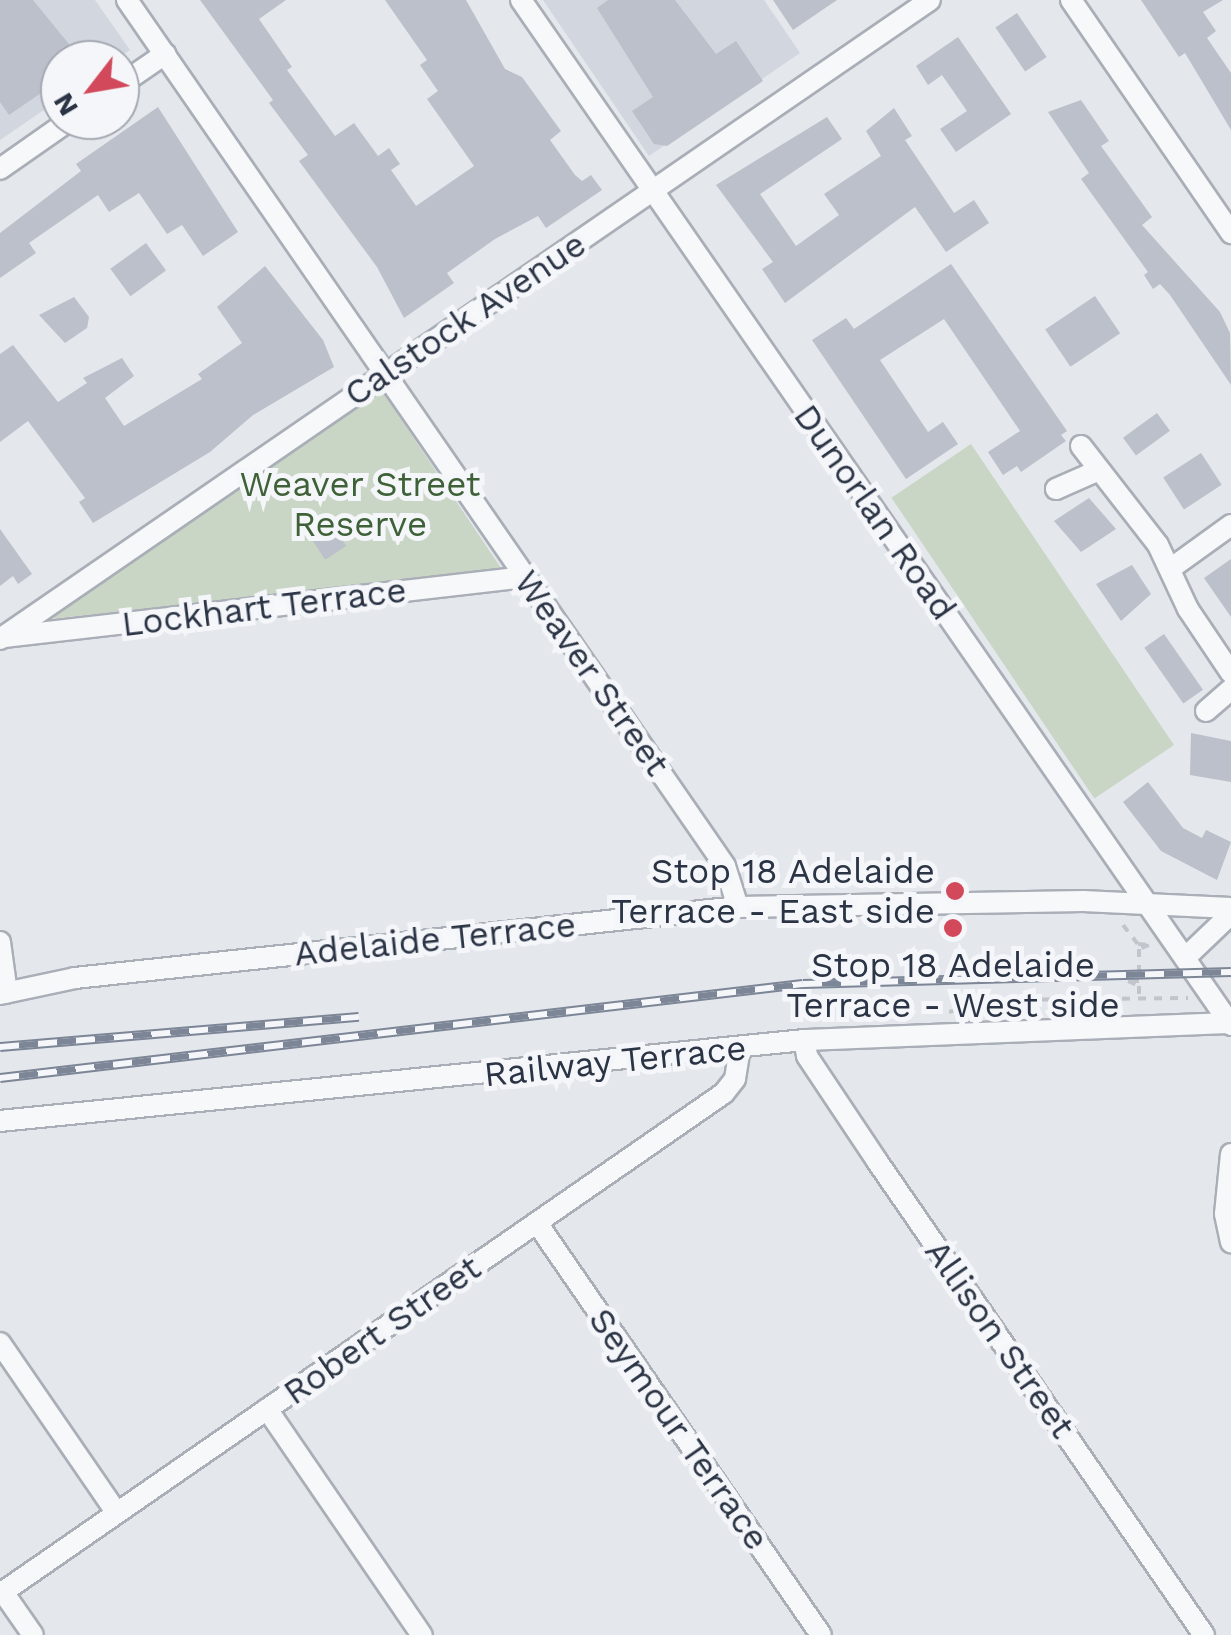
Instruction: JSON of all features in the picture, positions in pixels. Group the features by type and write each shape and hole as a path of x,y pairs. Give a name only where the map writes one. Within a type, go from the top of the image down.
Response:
{"street":[{"name":"Weaver Street","path":"128,0 726,866 738,906"},
{"name":"Dunorlan Road","path":"521,0 1231,1024"},
{"name":"Calstock Avenue","path":"1,638 930,0"},
{"path":"1070,0 1231,233"},
{"path":"140,71 165,54"},
{"path":"0,168 41,140"},
{"path":"1081,446 1097,471 1130,504 1170,569 1188,609 1231,673"},
{"path":"1056,489 1097,471"},
{"path":"1170,569 1231,525"},
{"name":"Lockhart Terrace","path":"1,638 525,577"},
{"path":"1206,711 1231,689"},
{"name":"Adelaide Terrace","path":"4,993 75,978 738,906 1145,905 1231,911"},
{"name":"Adelaide Terrace","path":"1185,958 1231,911"},
{"path":"0,942 4,993"},
{"name":"Railway Terrace","path":"0,1122 804,1040 1231,1024"},
{"name":"Allison Street","path":"804,1040 857,1131 1204,1635"},
{"name":"Robert Street","path":"1,1593 724,1093 736,1079 740,1049"},
{"path":"1231,1154 1225,1214 1231,1242"},
{"name":"Seymour Terrace","path":"538,1222 821,1635"},
{"path":"0,1344 117,1513"},
{"path":"267,1409 422,1635"},
{"path":"1,1593 32,1635"}],"path":[{"path":"1120,920 1138,944 1149,945 1139,949 1139,981 1128,980 1139,986 1138,999"}],"shaded area":[{"path":"0,0 95,0 123,40 40,40 40,113 0,140"},
{"path":"543,0 764,0 800,53 649,156"}],"green space":[{"name":"Weaver Street Reserve","path":"382,391 503,571 49,619"},
{"path":"971,444 1174,745 1094,799 891,498"}],"building":[{"path":"0,0 33,0 66,40 40,40 40,94 9,115 0,102"},
{"path":"200,0 286,0 259,19 292,67 287,70 335,136 354,123 378,156 389,148 400,164 391,170 416,206 474,166 427,99 438,91 420,65 427,60 385,0 466,0 505,69 522,77 561,131 550,140 575,175 582,181 591,175 602,190 546,228 538,216 495,239 447,273 454,283 404,318 377,267 299,161 308,155 269,103 273,100"},
{"path":"608,0 675,0 716,54 736,41 763,81 667,146 654,144 632,111 653,97 597,8"},
{"path":"773,0 837,0 793,30"},
{"path":"1141,0 1223,0 1203,12 1216,31 1207,38 1231,73 1231,130 1185,53 1179,57"},
{"path":"1017,13 1047,57 1025,71 995,28"},
{"path":"958,37 1011,114 956,152 940,129 967,111 942,75 928,85 916,66"},
{"path":"1081,100 1109,141 1101,146 1152,217 1142,225 1220,312 1230,333 1231,385 1170,295 1160,284 1153,289 1144,275 1148,272 1081,179 1089,173 1048,112"},
{"path":"158,107 238,232 203,256 182,225 167,234 139,193 109,212 98,195 29,243 36,253 0,278 0,233 81,171 76,164 111,140 140,140 140,120"},
{"path":"894,108 912,136 905,140 954,213 974,200 989,223 946,252 915,207 785,303 762,269 773,262 716,185 827,117 842,139 760,194 796,246 839,215 824,194 881,156 866,131"},
{"path":"146,243 166,271 130,296 110,269"},
{"path":"951,264 1067,431 1061,435 1066,441 1021,472 1017,466 1003,475 988,452 1020,431 944,319 880,360 928,432 943,422 958,444 906,479 812,340 846,318 854,329"},
{"path":"265,266 323,340 334,367 253,415 210,452 93,523 79,502 85,498 28,421 0,442 0,354 13,345 58,402 87,383 83,378 122,358 134,376 105,398 124,426 202,379 198,374 242,343 217,307"},
{"path":"1095,296 1120,333 1070,367 1045,330"},
{"path":"74,297 89,317 87,328 65,343 39,315"},
{"path":"1157,413 1170,431 1136,455 1123,438"},
{"path":"1201,453 1222,485 1184,509 1163,478"},
{"path":"1089,498 1116,529 1081,552 1054,521"},
{"path":"326,515 346,546 325,560 305,529"},
{"path":"0,529 32,574 18,584 13,576 0,586"},
{"path":"1231,559 1231,617 1204,578"},
{"path":"1132,565 1151,594 1121,621 1096,584"},
{"path":"1164,634 1203,690 1183,703 1144,648"},
{"path":"1191,733 1231,741 1231,782 1190,775"},
{"path":"1148,782 1183,828 1202,838 1206,830 1231,842 1217,880 1161,851 1123,802"}],"railway":[{"path":"0,1078 803,984 1231,972"},
{"path":"0,1047 359,1017"}],"place":[{"name":"Stop 18 Adelaide Terrace - East side","path":"955,891"},
{"name":"Stop 18 Adelaide Terrace - West side","path":"953,928"}]}
